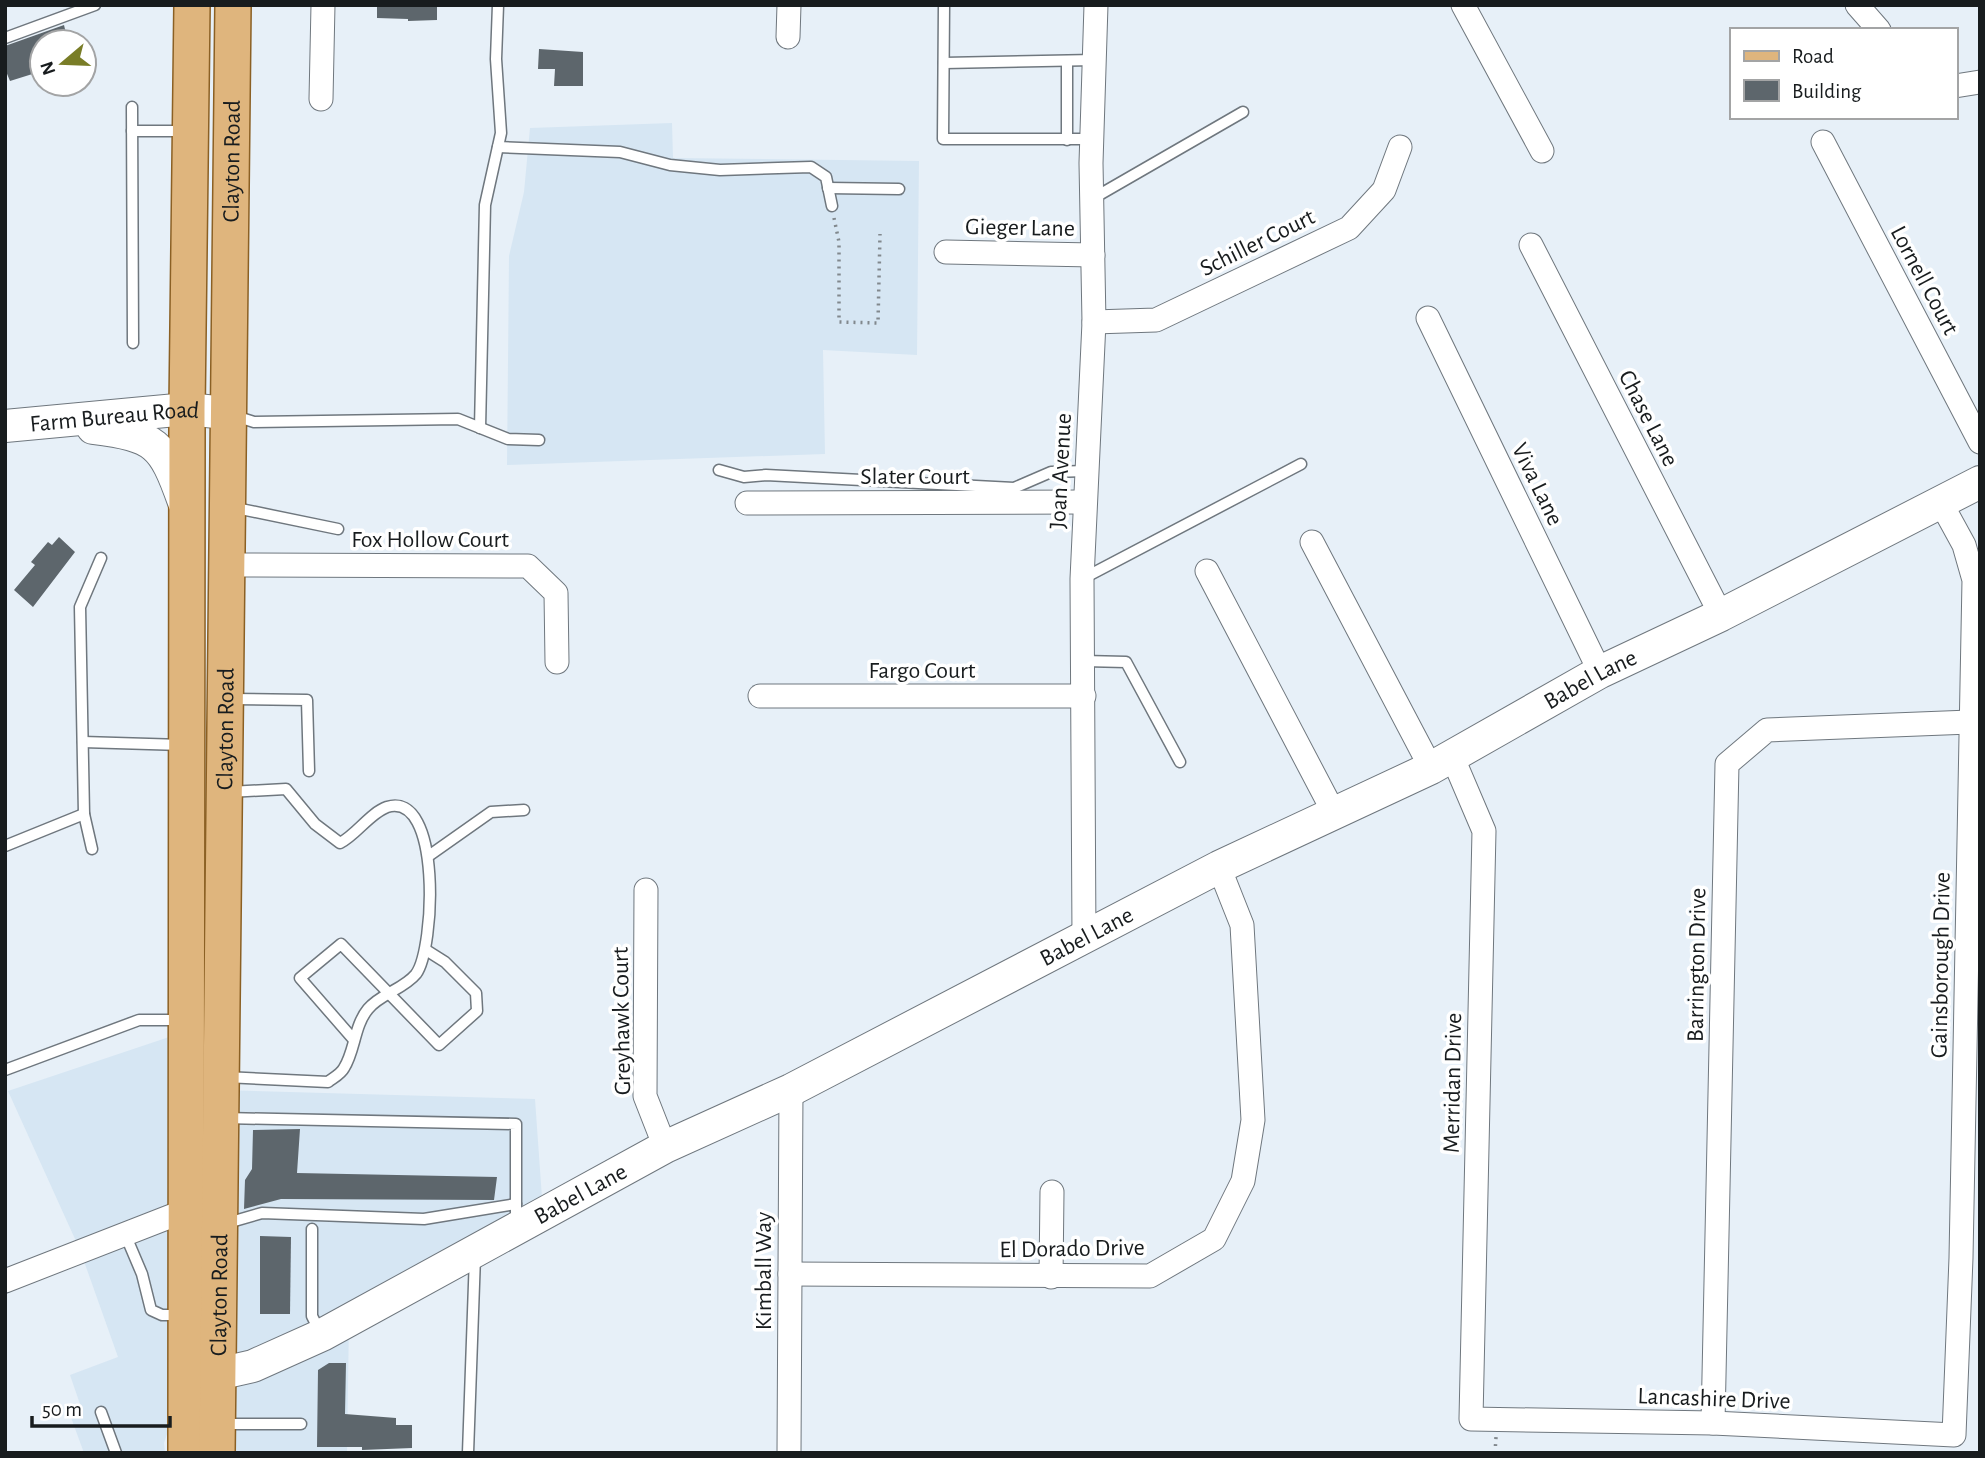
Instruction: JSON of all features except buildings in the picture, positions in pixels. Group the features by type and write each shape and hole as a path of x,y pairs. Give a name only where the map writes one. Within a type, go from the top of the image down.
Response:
{"main road":[{"name":"Clayton Road","path":"192,5 187,409 187,1315 217,1438"},
{"name":"Clayton Road","path":"186,1453 202,1374 219,1226 224,565 233,5"}],"street":[{"path":"321,99 323,5"},
{"path":"788,37 789,5"},
{"name":"Joan Avenue","path":"1084,939 1082,579 1094,323 1092,199 1096,5"},
{"path":"1463,5 1542,151"},
{"path":"1857,5 1877,28"},
{"path":"1957,86 1980,82"},
{"name":"Lornell Court","path":"1823,142 1980,442"},
{"name":"Schiller Court","path":"1094,323 1156,320 1349,228 1384,190 1400,146"},
{"name":"Chase Lane","path":"1531,246 1721,615"},
{"name":"Gieger Lane","path":"946,252 1093,255"},
{"name":"Viva Lane","path":"1428,318 1601,672"},
{"name":"Farm Bureau Road","path":"5,426 187,409 226,413"},
{"path":"50,421 118,431 152,442 170,462 187,508"},
{"name":"Babel Lane","path":"202,1374 253,1366 322,1335 475,1253 516,1217 791,1090 1219,867 1442,762 1601,672 1721,615 1980,482"},
{"name":"Slater Court","path":"747,503 1084,502"},
{"name":"Gainsborough Drive","path":"1941,503 1964,545 1973,580 1970,722 1971,1258 1954,1435"},
{"path":"1312,542 1442,762"},
{"name":"Fox Hollow Court","path":"224,565 528,566 556,593 557,662"},
{"path":"1207,570 1334,813"},
{"name":"Fargo Court","path":"760,696 1084,696"},
{"name":"Barrington Drive","path":"1713,1423 1727,764 1767,730 1970,722"},
{"name":"Merridan Drive","path":"1442,762 1484,831 1471,1419"},
{"name":"El Dorado Drive","path":"790,1274 1150,1276 1214,1239 1243,1181 1253,1120 1242,925 1219,867"},
{"name":"Greyhawk Court","path":"646,891 645,1096 665,1147"},
{"name":"Kimball Way","path":"789,1453 791,1090"},
{"path":"1051,1276 1052,1192"},
{"path":"5,1280 187,1210"},
{"name":"Lancashire Drive","path":"1471,1419 1713,1423 1954,1435"}],"lane":[{"path":"5,38 95,5"},
{"path":"480,428 485,205 501,133 496,60 498,5"},
{"path":"944,5 943,139 1093,139"},
{"path":"944,63 1094,60"},
{"path":"1067,61 1067,140"},
{"path":"132,107 134,343"},
{"path":"1092,199 1243,113"},
{"path":"132,131 190,131"},
{"path":"498,147 620,152 670,165 720,170 811,167 826,177 832,206"},
{"path":"828,188 899,189"},
{"path":"226,413 254,422 458,419 508,439 539,440"},
{"path":"1082,579 1301,464"},
{"path":"719,470 744,477 766,475 1014,488 1051,472 1086,471"},
{"path":"225,506 338,529"},
{"path":"92,849 84,814 80,607 101,558"},
{"path":"1084,661 1126,662 1180,762"},
{"path":"223,699 307,700 309,771"},
{"path":"83,742 187,745"},
{"path":"220,1077 328,1082 344,1069 368,1008 415,974 426,950 430,855 412,812 400,806 385,808 340,843 315,824 286,789 222,792"},
{"path":"430,855 491,812 524,810"},
{"path":"5,846 84,814"},
{"path":"354,1040 300,978 341,944 439,1045 477,1011 476,993 445,962 426,950"},
{"path":"5,1070 139,1020 187,1020"},
{"path":"219,1226 262,1213 424,1219 516,1217 516,1125 220,1118"},
{"path":"312,1229 312,1316 322,1335"},
{"path":"125,1234 142,1274 150,1310 162,1315 187,1315"},
{"path":"468,1453 475,1253"},
{"path":"101,1412 116,1453"},
{"path":"217,1438 301,1424"}],"path":[{"path":"832,206 839,242 839,322 878,323 880,234"}],"shaded area":[{"path":"672,123 673,158 919,161 917,355 823,350 825,454 507,465 509,256 524,192 530,128"},
{"path":"187,1031 187,1374 164,1443 165,1453 84,1453 69,1412 81,1407 70,1375 118,1357 80,1250 8,1091"},
{"path":"220,1090 535,1099 543,1212 349,1320 347,1452 217,1452"}]}
